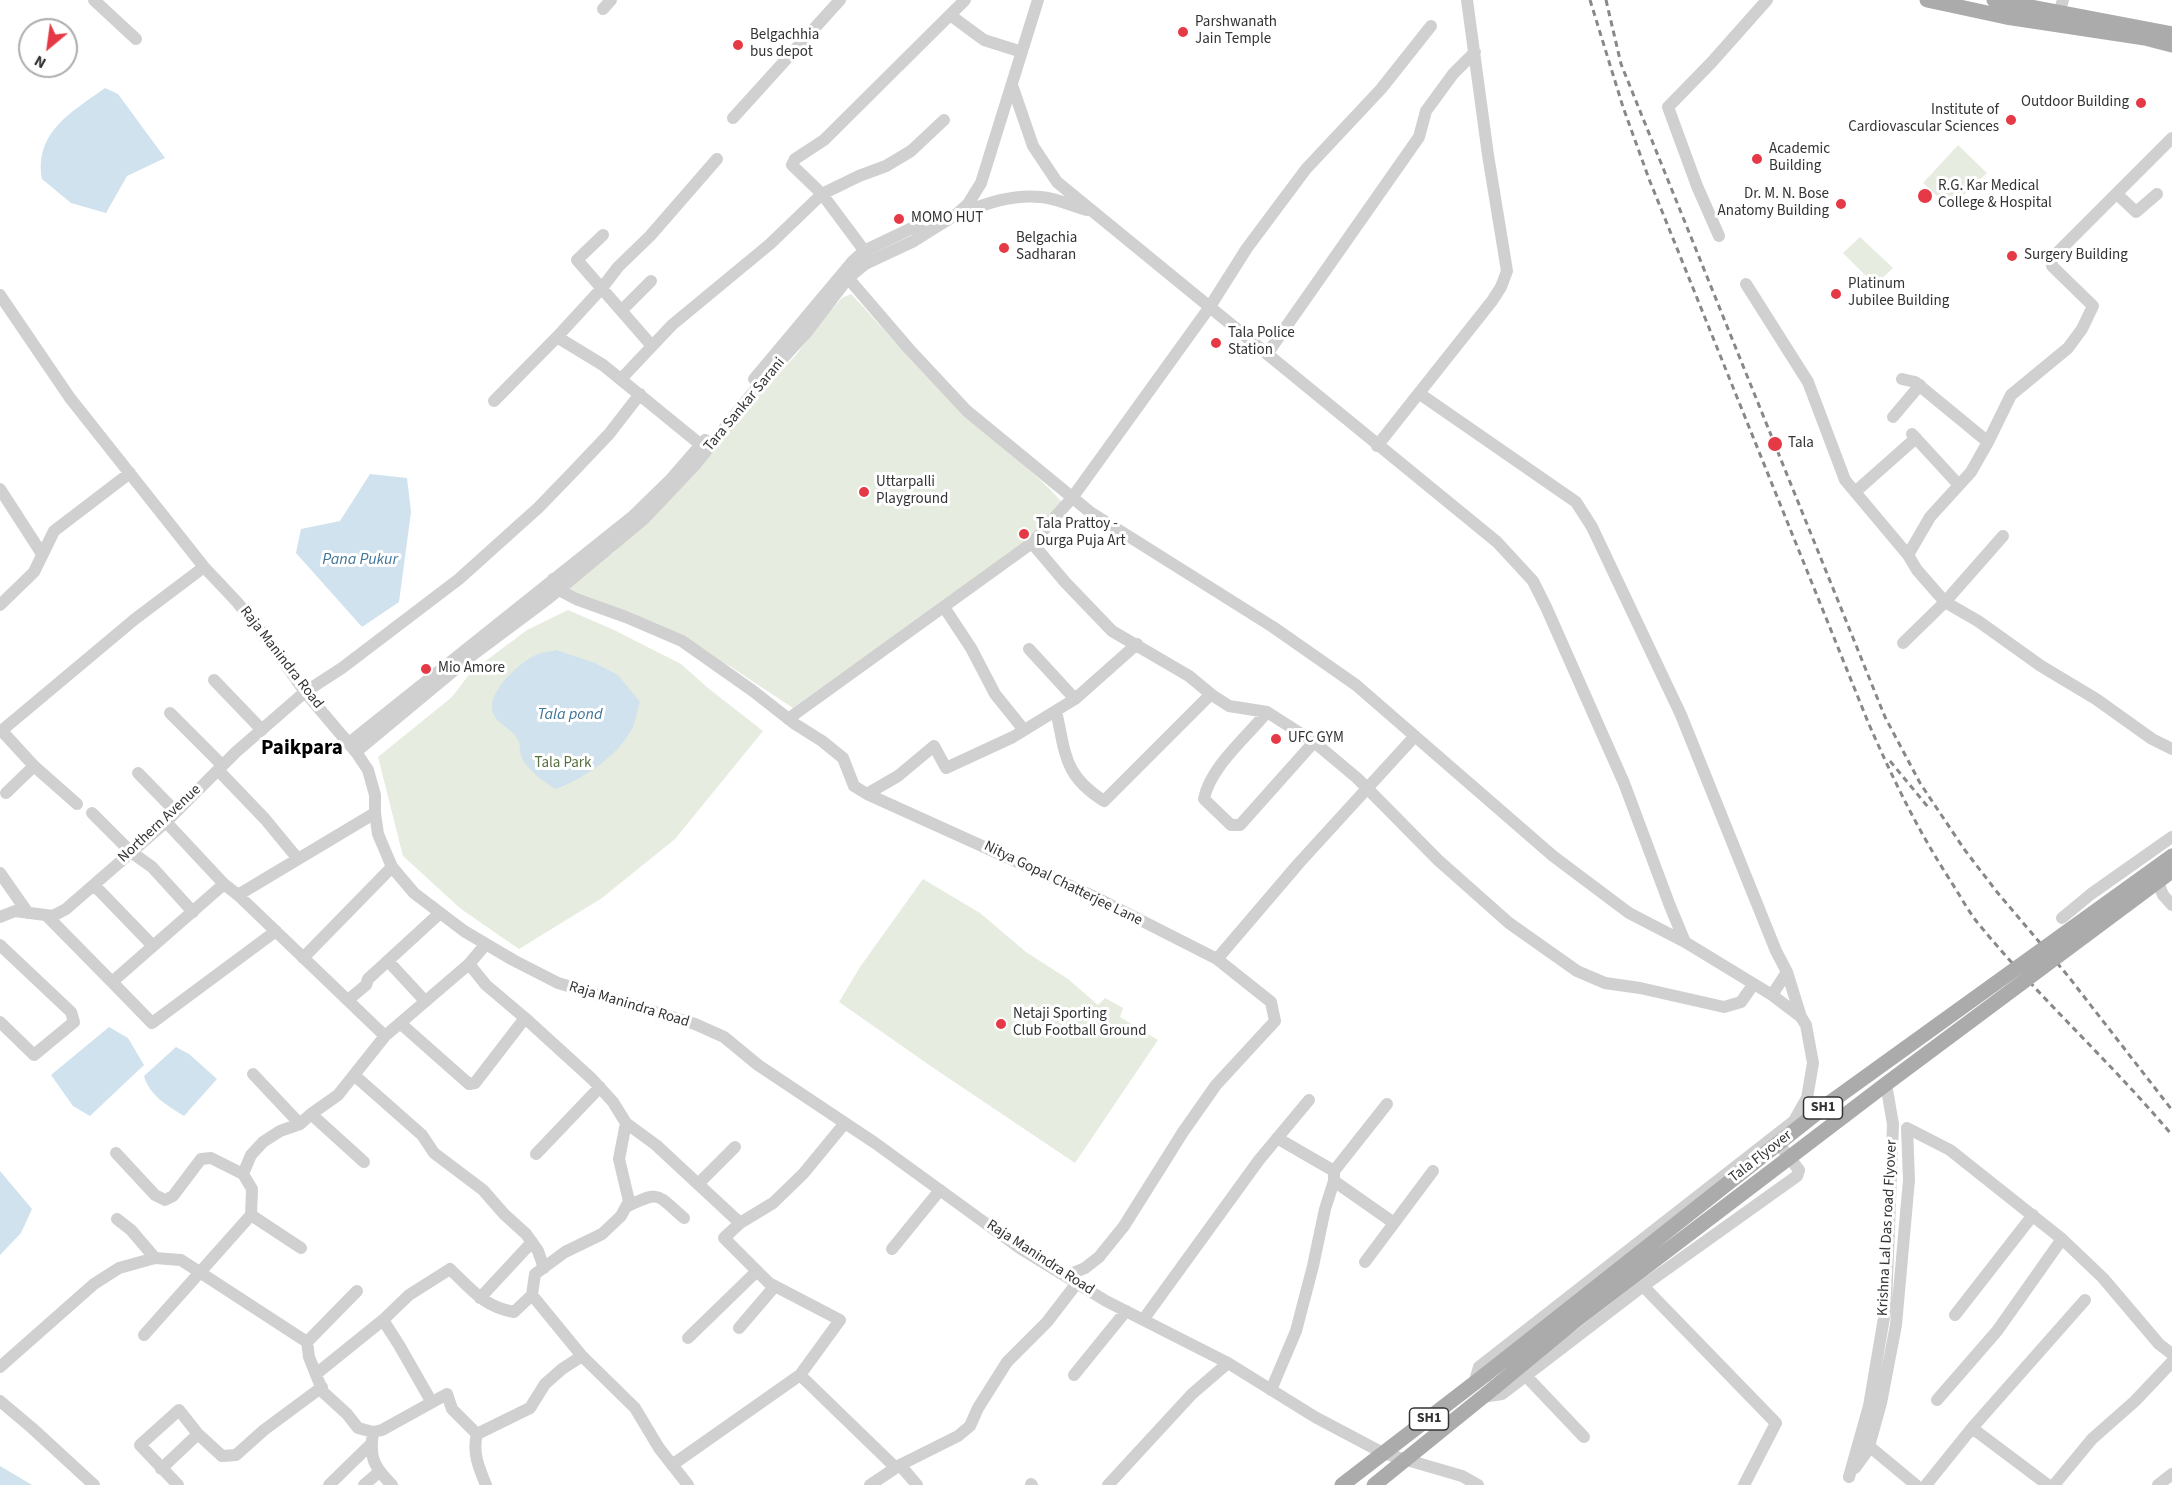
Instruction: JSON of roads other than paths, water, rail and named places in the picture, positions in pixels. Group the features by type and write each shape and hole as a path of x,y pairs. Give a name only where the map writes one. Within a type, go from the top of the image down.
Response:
{"main road":[{"path":"1926,0 2003,11 2172,45"},
{"path":"2003,11 2061,6 2172,34"},
{"name":"Tala Flyover","path":"1484,1386 1832,1101 2172,856"},
{"name":"Tala Flyover","path":"1484,1386 1576,1320 1886,1084 2172,871"},
{"name":"SH1","path":"1342,1485 1383,1454 1484,1386"},
{"name":"SH1","path":"1374,1485 1407,1460 1484,1386"}],"street":[{"path":"94,0 136,39"},
{"path":"732,118 840,0"},
{"path":"557,336 603,365 704,448 798,324 868,256 822,194 792,165 793,162 824,140 965,0"},
{"name":"Tara Sankar Sarani","path":"353,747 474,654 556,584 644,519 696,465 704,448 806,333 848,278 865,264 868,256 914,241 957,214 968,204 981,183 1038,0"},
{"path":"1377,446 1492,301 1507,271 1488,155 1467,0"},
{"path":"1719,236 1694,179 1668,107 1767,0"},
{"path":"950,15 984,40 1022,52"},
{"path":"788,719 1032,543 1072,498 1209,308 1247,248 1306,169 1381,89 1431,26"},
{"path":"1267,354 1419,137 1426,111 1453,74 1475,52"},
{"path":"1012,87 1033,146 1056,182 1497,542 1533,581 1624,783 1670,906 1686,942"},
{"path":"621,379 672,325 770,244 822,194 911,151 944,120"},
{"path":"1908,555 1930,517 1971,472 2011,395 2068,348 2082,329 2092,306 2052,266 2052,258 2172,138"},
{"path":"494,400 603,288 618,267 650,236 717,159"},
{"path":"2117,194 2136,213 2157,194"},
{"path":"957,214 985,203 1042,196 1094,212"},
{"path":"603,235 577,260 652,346"},
{"path":"848,278 909,349 967,411 1090,512 1273,627 1356,685 1553,856 1629,913 1686,942 1772,995 1801,1017"},
{"path":"622,310 651,281"},
{"path":"1746,284 1808,382 1845,480 1945,602 1978,621 2041,666 2096,699 2152,739 2172,749"},
{"name":"Raja Manindra Road","path":"0,295 70,398 204,567 267,639 305,692 353,747 368,770 375,795 378,834 392,867 414,893 486,944 558,983 694,1024 724,1037 758,1065 845,1123 1021,1249 1106,1301 1228,1363 1315,1417 1383,1454 1462,1476 1478,1485"},
{"path":"1902,379 1916,382 1988,442"},
{"path":"1893,417 1920,385"},
{"name":"Northern Avenue","path":"47,916 66,909 94,885 166,822 220,768 305,692 342,669 459,579 538,508 609,434 640,394"},
{"path":"1420,394 1576,502 1592,527 1682,715 1776,951 1787,972 1801,1017 1806,1025 1813,1063 1807,1098 1794,1120 1479,1367 1484,1386 1502,1394 1642,1286 1797,1176 1799,1170 1773,1137"},
{"path":"1855,492 1914,436 1958,484"},
{"path":"0,605 34,572 54,531 130,473"},
{"path":"0,489 42,554"},
{"path":"1903,643 1945,602 2003,536"},
{"path":"1032,543 1065,582 1112,631 1189,676 1229,706 1267,712 1314,742 1367,788 1438,860 1509,923 1577,971 1605,983 1724,1006 1741,1002 1753,985"},
{"path":"77,804 34,766 1,732 135,619 204,567"},
{"name":"Nitya Gopal Chatterjee Lane","path":"556,584 576,599 626,616 682,641 843,758 854,786 867,794 1097,898 1217,959 1271,1002 1275,1021 1216,1085 1183,1132 1124,1226 1099,1257 1072,1279"},
{"path":"944,607 971,648 995,694 1024,730"},
{"path":"867,794 898,776 934,746 946,768 1012,737 1075,699 1137,644"},
{"path":"1029,649 1075,699"},
{"path":"214,680 262,730"},
{"path":"1056,711 1070,769 1076,780 1104,801 1210,694"},
{"path":"1267,712 1221,764 1205,792 1204,799 1232,825 1240,825 1314,742"},
{"path":"170,713 298,859"},
{"path":"1217,959 1299,863 1415,736"},
{"path":"6,793 34,766"},
{"path":"138,773 175,811"},
{"path":"92,813 131,852 152,867 193,912"},
{"path":"238,895 375,813"},
{"path":"166,822 224,884 385,1036"},
{"path":"2062,918 2091,894 2172,837"},
{"path":"2149,855 2172,905"},
{"path":"303,958 392,867"},
{"path":"0,873 28,913"},
{"path":"112,982 224,884"},
{"path":"94,885 153,946"},
{"path":"0,917 15,911 47,916 152,1023 276,931"},
{"path":"348,1000 440,913"},
{"path":"243,1174 251,1155 263,1142 280,1131 300,1124 338,1095 385,1036 469,964 486,944"},
{"path":"0,945 71,1012 74,1022 34,1055 0,1022"},
{"path":"388,961 425,1001"},
{"path":"469,964 486,985 525,1017 600,1087 626,1123 656,1144 740,1222"},
{"path":"1772,995 1787,972"},
{"path":"400,1023 472,1085 525,1017"},
{"path":"253,1074 300,1124"},
{"path":"354,1075 422,1135 434,1154 483,1190 532,1242 544,1268"},
{"name":"Krishna Lal Das road Flyover","path":"1863,1447 1886,1306 1893,1124 1886,1084"},
{"path":"536,1154 600,1087"},
{"path":"1143,1320 1277,1138 1309,1100"},
{"path":"1271,1390 1296,1331 1313,1266 1324,1209 1334,1176 1387,1104"},
{"path":"311,1114 364,1162"},
{"path":"316,1374 383,1320 409,1295 450,1269 484,1303 500,1310 514,1312 532,1295 535,1274 565,1252 602,1234 621,1216 629,1201 619,1159 626,1123"},
{"path":"672,1465 800,1375 840,1320 775,1286 724,1238 740,1222 773,1203 803,1174 845,1123"},
{"path":"1848,1481 1881,1403 1896,1325 1910,1180 1907,1128 1950,1150 2062,1239 2103,1278 2159,1344 2172,1354"},
{"path":"1277,1138 1334,1176 1394,1223"},
{"path":"698,1184 735,1147"},
{"path":"116,1153 155,1195 165,1200 172,1196 201,1159 211,1158 243,1174 252,1190 251,1215 144,1335"},
{"path":"1365,1262 1433,1171"},
{"path":"892,1249 940,1190"},
{"path":"626,1207 650,1195 657,1196 684,1218"},
{"path":"251,1215 301,1248"},
{"path":"1954,1315 2033,1215"},
{"path":"117,1219 131,1230 155,1258"},
{"path":"1937,1400 1997,1331 2062,1239"},
{"path":"480,1298 532,1242"},
{"path":"0,1366 94,1284 119,1268 155,1258 181,1260 307,1342 309,1357 323,1392 347,1414 358,1428 372,1438"},
{"path":"688,1338 757,1271"},
{"path":"870,1485 898,1467 958,1436 970,1426 978,1408 1007,1362 1047,1322 1072,1279"},
{"path":"739,1328 775,1286"},
{"path":"1642,1286 1776,1423 1744,1485"},
{"path":"307,1342 357,1291"},
{"path":"532,1295 582,1356 635,1408 659,1448 688,1485"},
{"path":"1926,1485 1972,1428 2085,1300"},
{"path":"1074,1375 1126,1311"},
{"path":"383,1320 431,1401"},
{"path":"477,1434 530,1407 544,1384 582,1356"},
{"path":"2054,1485 2092,1439 2135,1401 2172,1362"},
{"path":"1108,1485 1192,1394 1228,1363"},
{"path":"800,1375 917,1485"},
{"path":"1526,1376 1584,1437"},
{"path":"178,1485 140,1445 180,1410 198,1434 222,1456 236,1455 264,1430 322,1387"},
{"path":"329,1485 372,1438 431,1401 447,1394 452,1409 477,1434"},
{"path":"0,1401 94,1485"},
{"path":"1972,1428 2048,1485"},
{"path":"161,1469 198,1434"},
{"path":"477,1434 476,1455 486,1485"},
{"path":"372,1438 372,1458 378,1472 392,1485"},
{"path":"1863,1447 1916,1485"},
{"path":"364,1485 378,1472"},
{"path":"2158,1485 2172,1474"}],"water":[{"path":"105,88 118,94 165,158 127,176 106,213 71,203 42,179 41,163 44,148 58,125"},
{"name":"Pana Pukur","path":"370,474 407,478 411,512 399,602 362,627 296,553 301,529 340,521"},
{"name":"Tala pond","path":"556,650 595,663 618,675 640,702 635,723 617,749 589,772 556,789 527,766 521,756 515,735 499,722 492,709 496,693 515,669 538,654"},
{"path":"109,1027 128,1038 144,1065 90,1116 73,1106 51,1075"},
{"path":"176,1047 189,1054 217,1079 184,1116 150,1089 144,1076"},
{"path":"0,1171 32,1209 21,1233 0,1255"},
{"path":"0,1466 32,1485 0,1485"}],"railway":[{"path":"1590,0 1623,107 1649,179 1886,763 1927,842 1977,922 2024,977 2124,1081 2172,1135"},
{"path":"1606,0 1621,64 1885,717 1920,783 1964,849 2068,976 2172,1110"},
{"path":"1890,761 1928,807"}],"place":[{"name":"Parshwanath Jain Temple","path":"1183,32"},
{"name":"Belgachhia bus depot","path":"738,45"},
{"name":"Outdoor Building","path":"2141,103"},
{"name":"Institute of Cardiovascular Sciences","path":"2011,120"},
{"name":"Academic Building","path":"1757,159"},
{"name":"R.G. Kar Medical College & Hospital","path":"1925,196"},
{"name":"Dr. M. N. Bose Anatomy Building","path":"1841,204"},
{"name":"MOMO HUT","path":"899,219"},
{"name":"Belgachia Sadharan","path":"1004,248"},
{"name":"Surgery Building","path":"2012,256"},
{"name":"Platinum Jubilee Building","path":"1836,294"},
{"name":"Tala Police Station","path":"1216,343"},
{"name":"Tala","path":"1775,444"},
{"name":"Uttarpalli Playground","path":"864,492"},
{"name":"Tala Prattoy - Durga Puja Art","path":"1024,534"},
{"name":"Mio Amore","path":"426,669"},
{"name":"UFC GYM","path":"1276,739"},
{"name":"Netaji Sporting Club Football Ground","path":"1001,1024"}],"district":[{"name":"Paikpara","path":"302,749"}],"park label":[{"name":"Tala Park","path":"563,764"}]}
